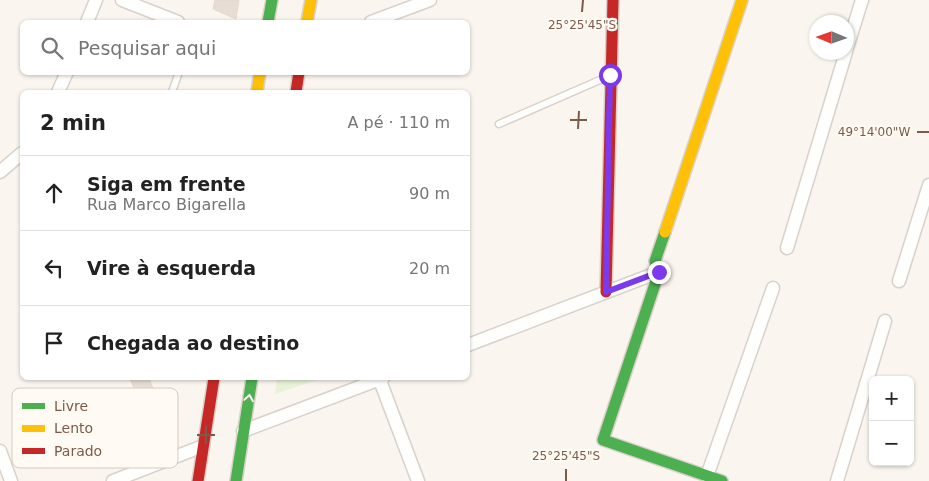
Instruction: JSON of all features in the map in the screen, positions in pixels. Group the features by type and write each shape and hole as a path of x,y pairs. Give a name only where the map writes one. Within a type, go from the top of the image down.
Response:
{"main road":[{"path":"268,20 272,0"},
{"path":"307,20 311,0"},
{"path":"606,292 613,0"},
{"path":"722,481 603,440 659,272 655,261 742,0"},
{"path":"258,90 260,75"},
{"path":"296,90 299,75"},
{"path":"198,481 214,380"},
{"path":"236,481 252,380"}],"street":[{"path":"88,20 96,0"},
{"path":"122,0 173,20"},
{"path":"376,20 430,0"},
{"path":"854,26 862,0"},
{"path":"787,248 844,60"},
{"path":"59,90 66,75"},
{"path":"0,172 20,155"},
{"path":"899,281 929,185"},
{"path":"470,344 659,272"},
{"path":"708,476 773,288"},
{"path":"837,481 886,321"},
{"path":"243,431 376,380"},
{"path":"382,380 418,481"},
{"path":"178,456 203,446"},
{"path":"0,451 11,481"},
{"path":"113,481 146,468"}],"lane":[{"path":"173,90 178,75"},
{"path":"499,124 610,75"}],"green space":[{"path":"277,380 317,380 275,394"}],"building":[{"path":"215,0 239,0 236,19 213,9"},
{"path":"131,380 150,380 153,388 134,388"}],"traffic: fast":[{"path":"268,20 272,0"},
{"path":"665,232 655,261 659,272 603,440 722,481"},
{"path":"236,481 252,380"}],"traffic: slow":[{"path":"307,20 311,0"},
{"path":"665,232 742,0"},
{"path":"257,90 260,75"}],"traffic: jam":[{"path":"606,292 613,0"},
{"path":"296,90 299,75"},
{"path":"198,481 214,380"}],"route":[{"path":"610,75 606,292 659,272"}]}
